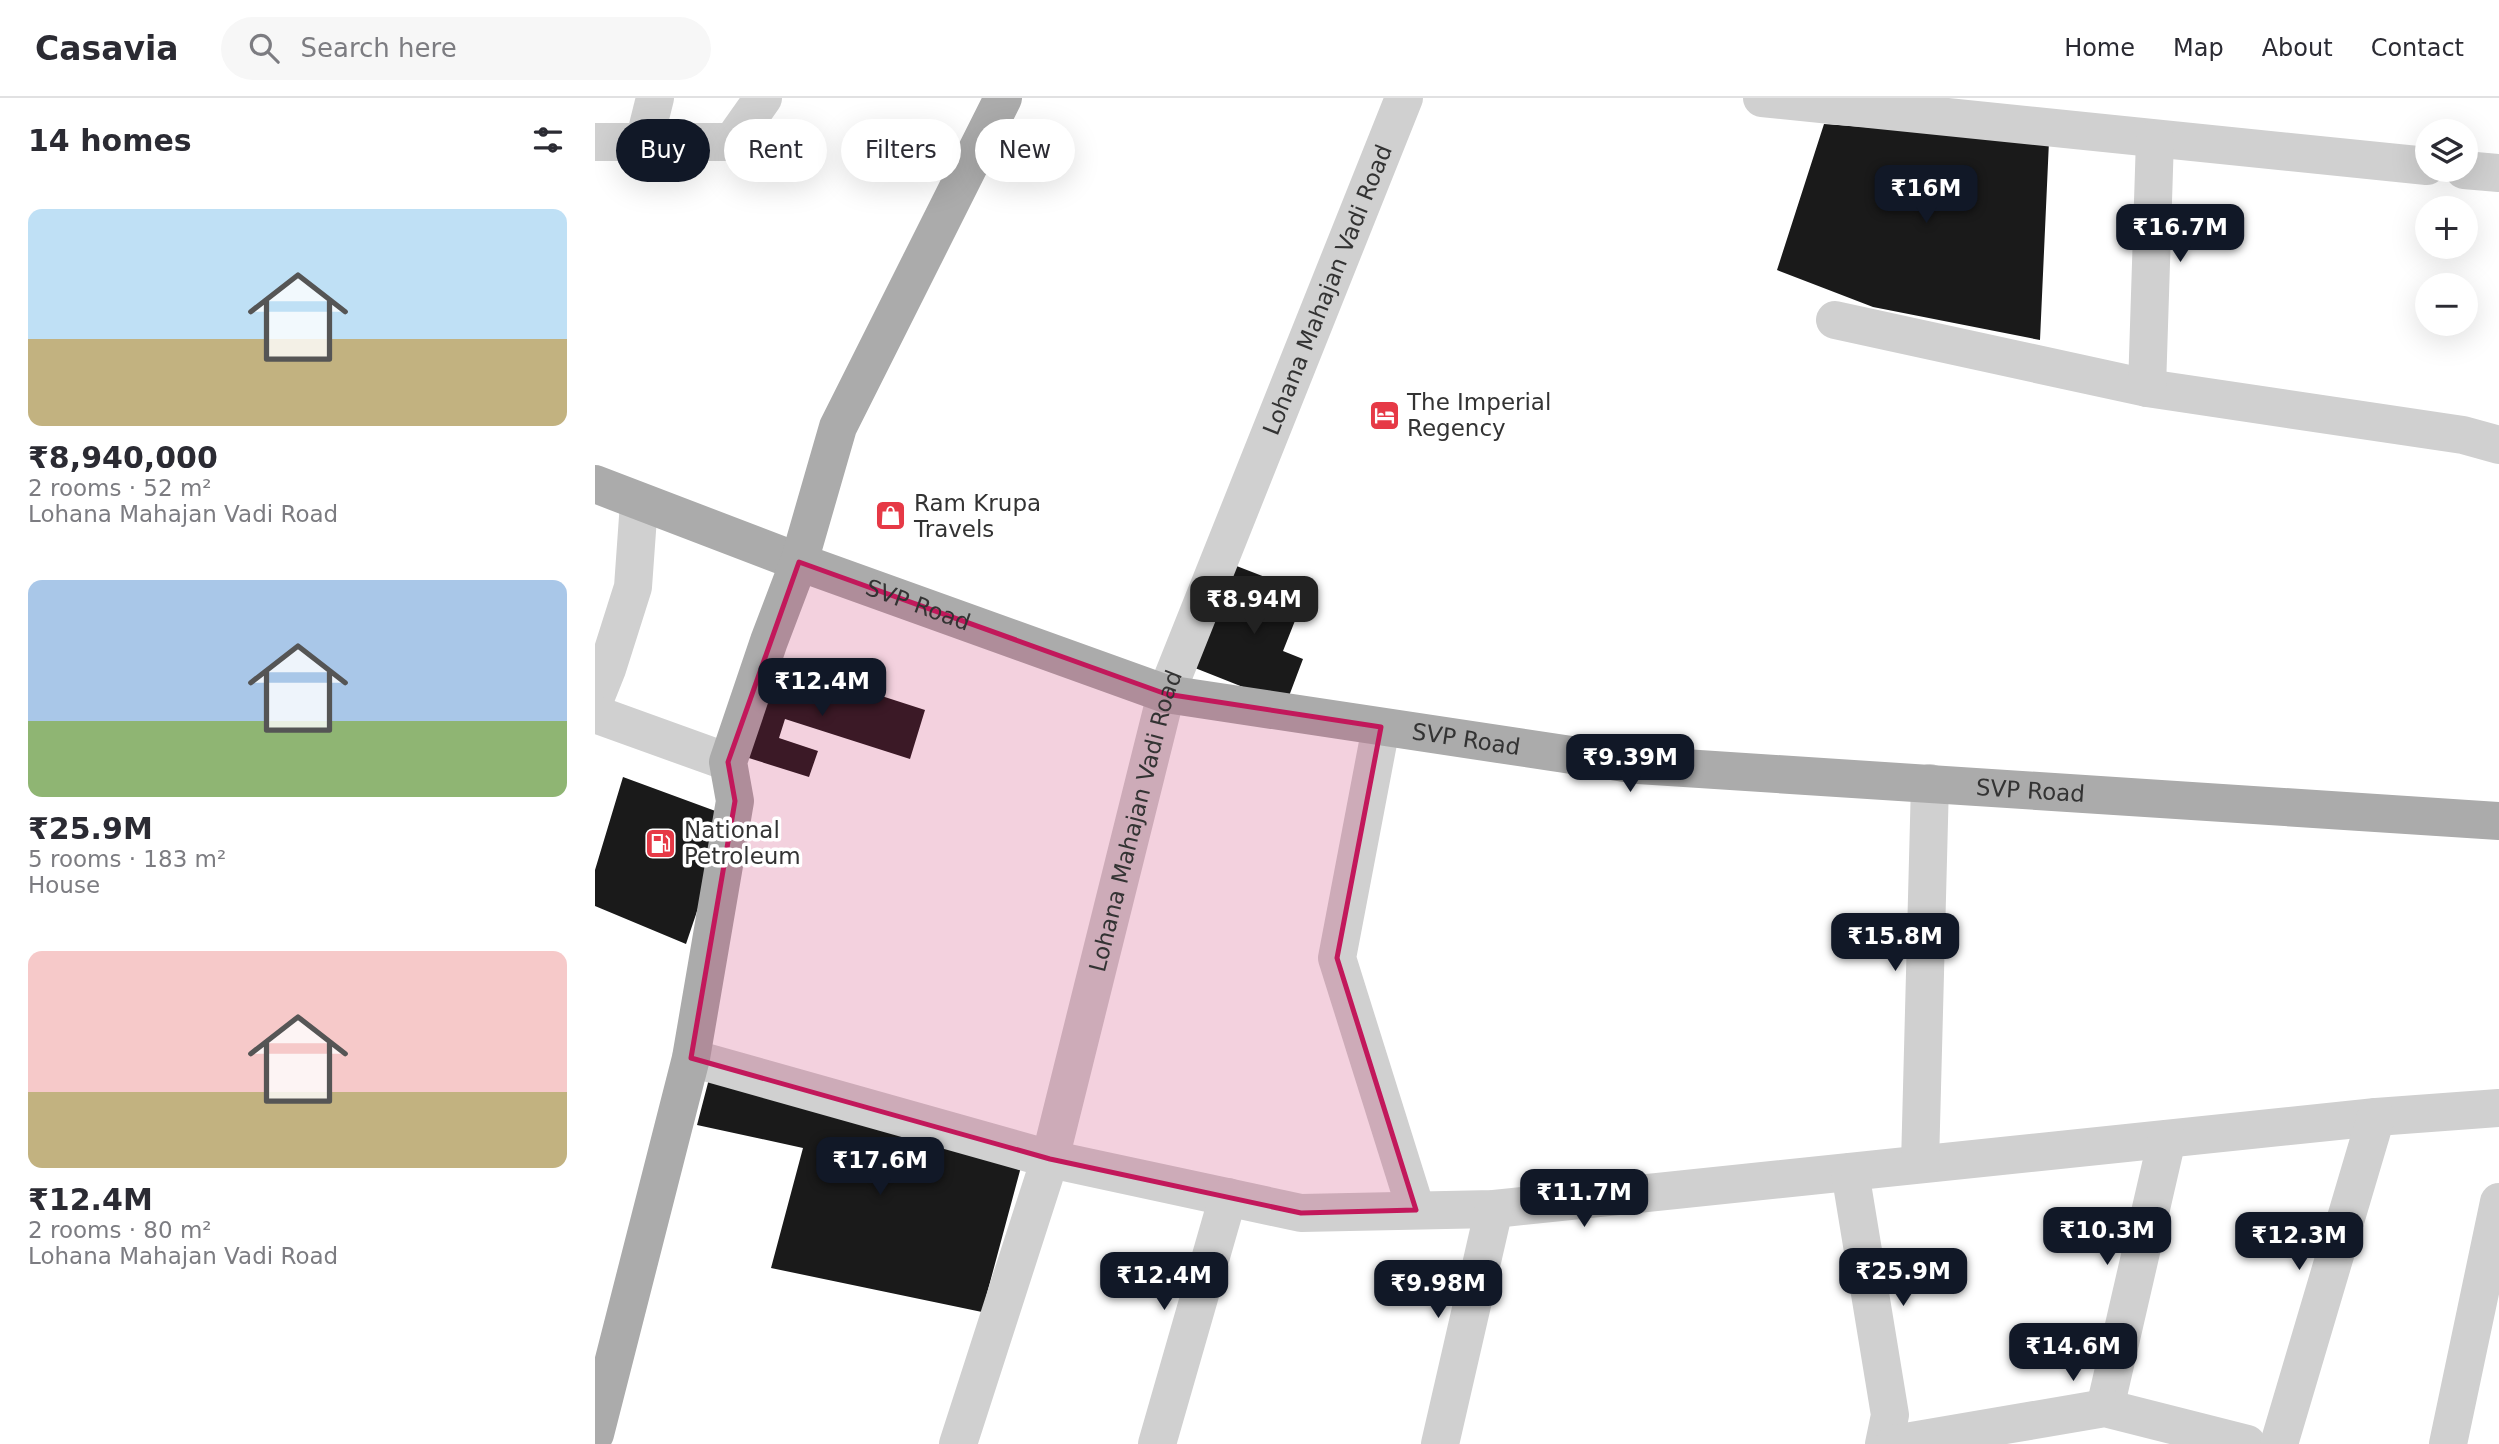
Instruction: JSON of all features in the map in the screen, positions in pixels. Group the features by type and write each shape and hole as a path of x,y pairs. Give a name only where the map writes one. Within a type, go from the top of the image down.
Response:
{"main road":[{"path":"595,1434 691,1058 735,801 728,762 799,562 838,427 1003,98"},
{"name":"SVP Road","path":"595,484 799,562 1165,694 1638,765 2499,821"}],"street":[{"path":"650,119 656,98"},
{"path":"710,142 732,142 763,98"},
{"name":"Lohana Mahajan Vadi Road","path":"958,1444 1050,1159 1165,694 1404,98"},
{"path":"1762,98 2415,165"},
{"path":"2147,388 2155,138"},
{"path":"595,142 616,142"},
{"path":"2478,171 2499,173"},
{"path":"1835,320 2147,388 2463,435 2499,445"},
{"path":"595,699 632,587 639,503"},
{"path":"595,714 728,762"},
{"path":"1381,727 1337,958 1416,1210"},
{"path":"1920,1164 1930,783"},
{"path":"691,1058 1050,1159 1301,1213 1493,1209 2376,1117 2499,1108"},
{"path":"2279,1444 2376,1117"},
{"path":"2105,1408 2167,1139"},
{"path":"1850,1171 1890,1415 1885,1444"},
{"path":"1157,1444 1228,1197"},
{"path":"1440,1444 1493,1209"},
{"path":"2449,1444 2497,1222"},
{"path":"1893,1444 2105,1408 2247,1444"}],"highlighted area":[{"path":"799,562 1166,694 1381,727 1337,958 1416,1210 1301,1213 1050,1159 691,1058 735,801 728,762"}],"building":[{"path":"1824,124 2049,141 2040,340 1873,307 1777,270"},
{"path":"1234,565 1306,593 1283,651 1303,659 1286,704 1195,668"},
{"path":"767,659 925,710 910,759 785,719 779,738 818,751 809,777 736,754"},
{"name":"National Petroleum","path":"623,777 729,816 686,944 595,906 595,870"},
{"path":"709,1079 1025,1152 982,1312 771,1268 803,1148 697,1125"}],"place":[{"name":"The Imperial Regency","path":"1384,415"},
{"name":"Ram Krupa Travels","path":"891,516"},
{"name":"National Petroleum","path":"661,843"}]}
